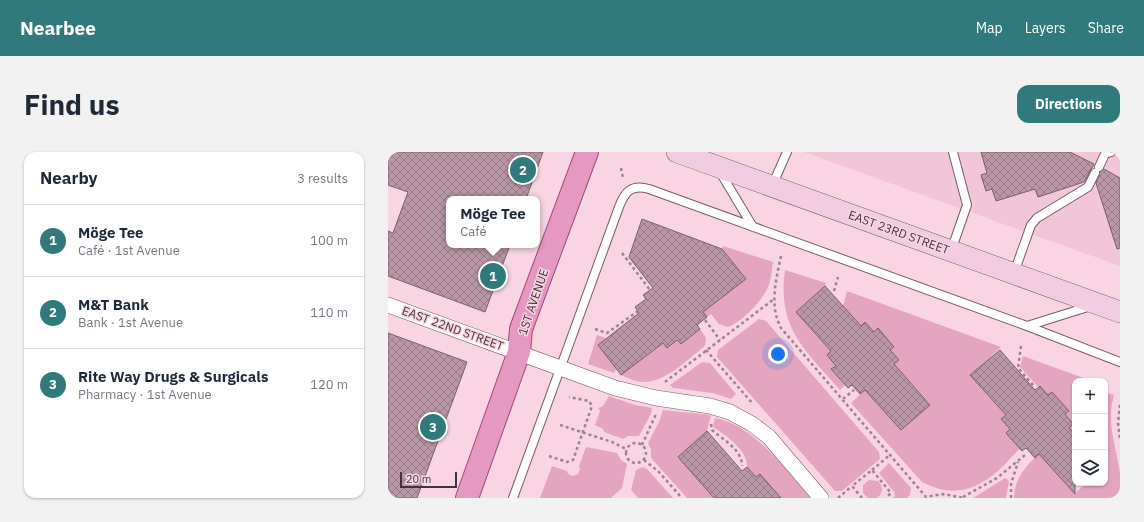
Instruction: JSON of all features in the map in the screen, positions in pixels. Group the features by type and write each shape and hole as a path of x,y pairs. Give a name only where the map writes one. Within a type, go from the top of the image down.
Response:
{"main road":[{"name":"1ST AVENUE","path":"467,498 519,352 521,329 587,152"},
{"name":"EAST 23RD STREET","path":"677,152 1120,312"}],"street":[{"name":"EAST 22ND STREET","path":"388,305 629,392 710,406 730,412 752,424 768,437 821,498"}],"lane":[{"path":"772,186 787,152"},
{"path":"951,251 967,204 953,152"},
{"path":"1014,274 1031,225 1037,218 1088,187 1106,153"},
{"path":"716,166 753,227"},
{"path":"513,498 622,197 629,190 637,187 649,189 1027,326 1120,362"},
{"path":"1027,326 1097,304"}],"path":[{"path":"621,168 623,179"},
{"path":"622,253 650,290"},
{"path":"781,256 774,299 776,320 781,328 891,454 926,498 943,494 963,498 997,478 1025,455"},
{"path":"834,291 838,277"},
{"path":"661,385 774,299"},
{"path":"595,329 607,333 638,311"},
{"path":"705,320 720,340"},
{"path":"1021,346 1018,368 1034,386"},
{"path":"706,350 758,409"},
{"path":"843,399 854,390"},
{"path":"549,456 567,462 573,460 592,406 589,401 569,398"},
{"path":"1120,406 1118,423 1120,439"},
{"path":"642,445 656,412"},
{"path":"560,425 612,442 626,449"},
{"path":"712,430 736,451 742,461 742,466"},
{"path":"626,449 633,444 642,445 646,450 644,460"},
{"path":"626,449 627,459 632,463 638,463 644,460"},
{"path":"838,498 891,454"},
{"path":"644,460 659,472 682,498"},
{"path":"1011,498 1011,484 1019,460"},
{"path":"872,470 891,493 886,498"},
{"path":"852,486 862,498"}],"shaded area":[{"path":"804,152 1120,152 1120,266 1017,229"},
{"path":"723,246 773,262 769,284 761,298 745,316 728,327 719,324 711,314 707,317 703,312 746,279 722,249"},
{"path":"785,270 826,283 825,286 796,312 831,351 827,355 836,366 832,370 845,385 840,390 805,349 789,323 785,307"},
{"path":"847,291 1001,347 971,375 1006,415 1001,419 1010,429 1006,433 1020,449 998,471 980,484 971,488 952,491 932,487 922,482 851,403 865,390 901,430 930,404 894,364 899,360 890,350 894,347 878,329 874,332 865,322 861,326 843,306"},
{"path":"759,319 766,321 879,452 880,459 842,491 835,491 717,357 718,350"},
{"path":"700,329 706,338 705,346 676,369 660,379 640,382 621,375 663,343 667,348 677,340 681,344"},
{"path":"597,335 606,338 598,345 616,369 614,373 588,364"},
{"path":"1023,356 1084,378 1072,378 1072,423 1065,414 1068,411 1052,392 1048,395 1040,386 1038,387 1020,367"},
{"path":"702,362 710,363 736,394 731,399 713,393 673,388 670,385"},
{"path":"1108,394 1114,395 1111,424 1120,473 1120,498 1014,498 1018,479 1039,454 1075,493 1083,486 1108,486"},
{"path":"609,396 635,405 652,408 651,414 639,436 628,436 623,439 604,432 603,429 595,425 600,411 598,408 603,406"},
{"path":"663,410 711,415 707,431 678,457 713,497 687,498 651,458 651,450 648,443 659,422"},
{"path":"715,418 729,422 743,429 756,439 780,462 811,498 774,498 776,492 760,474 756,477 747,467 744,455 740,449 724,434 713,427"},
{"path":"586,447 617,453 621,460 627,464 622,488 611,498 540,498 552,466 567,471 568,474 573,476 578,474 580,469 579,466"},
{"path":"889,463 911,488 910,495 907,498 893,498 895,496 894,492 879,473"},
{"path":"643,467 647,469 673,498 638,498 631,490 636,470"},
{"path":"1005,478 1009,481 1006,498 973,498"},
{"path":"869,480 878,481 881,485 882,492 877,498 868,498 863,493 863,485"}],"building":[{"path":"388,152 543,152 527,196 446,196 446,248 509,248 485,312 388,276 388,231 393,233 408,192 388,185"},
{"path":"981,152 1070,152 1094,164 1084,182 1038,197 1035,189 996,201 992,189 986,191 981,175 987,173"},
{"path":"1104,169 1120,178 1120,248 1117,249 1096,183 1100,172"},
{"path":"642,219 722,249 746,279 703,312 707,317 697,325 700,329 681,344 677,340 667,348 663,343 621,375 598,345 639,313 635,307 646,299 643,295 653,288 629,257"},
{"path":"825,286 861,326 865,322 874,332 878,328 894,347 890,350 899,360 894,364 930,405 901,430 865,390 860,394 852,385 848,388 831,369 836,366 827,355 831,351 796,312"},
{"path":"388,333 467,362 417,498 388,498"},
{"path":"1000,350 1035,390 1040,386 1048,395 1052,392 1069,411 1065,414 1072,423 1069,428 1072,432 1072,486 1075,486 1075,494 1039,454 1035,458 1026,448 1022,451 1006,433 1010,429 1001,419 1006,415 970,375"},
{"path":"707,431 742,471 747,467 756,477 760,474 781,498 714,498 678,457"}],"place":[{"name":"M&T Bank","path":"523,170"},
{"name":"Möge Tee","path":"493,276"},
{"name":"Rite Way Drugs & Surgicals","path":"433,427"}]}
